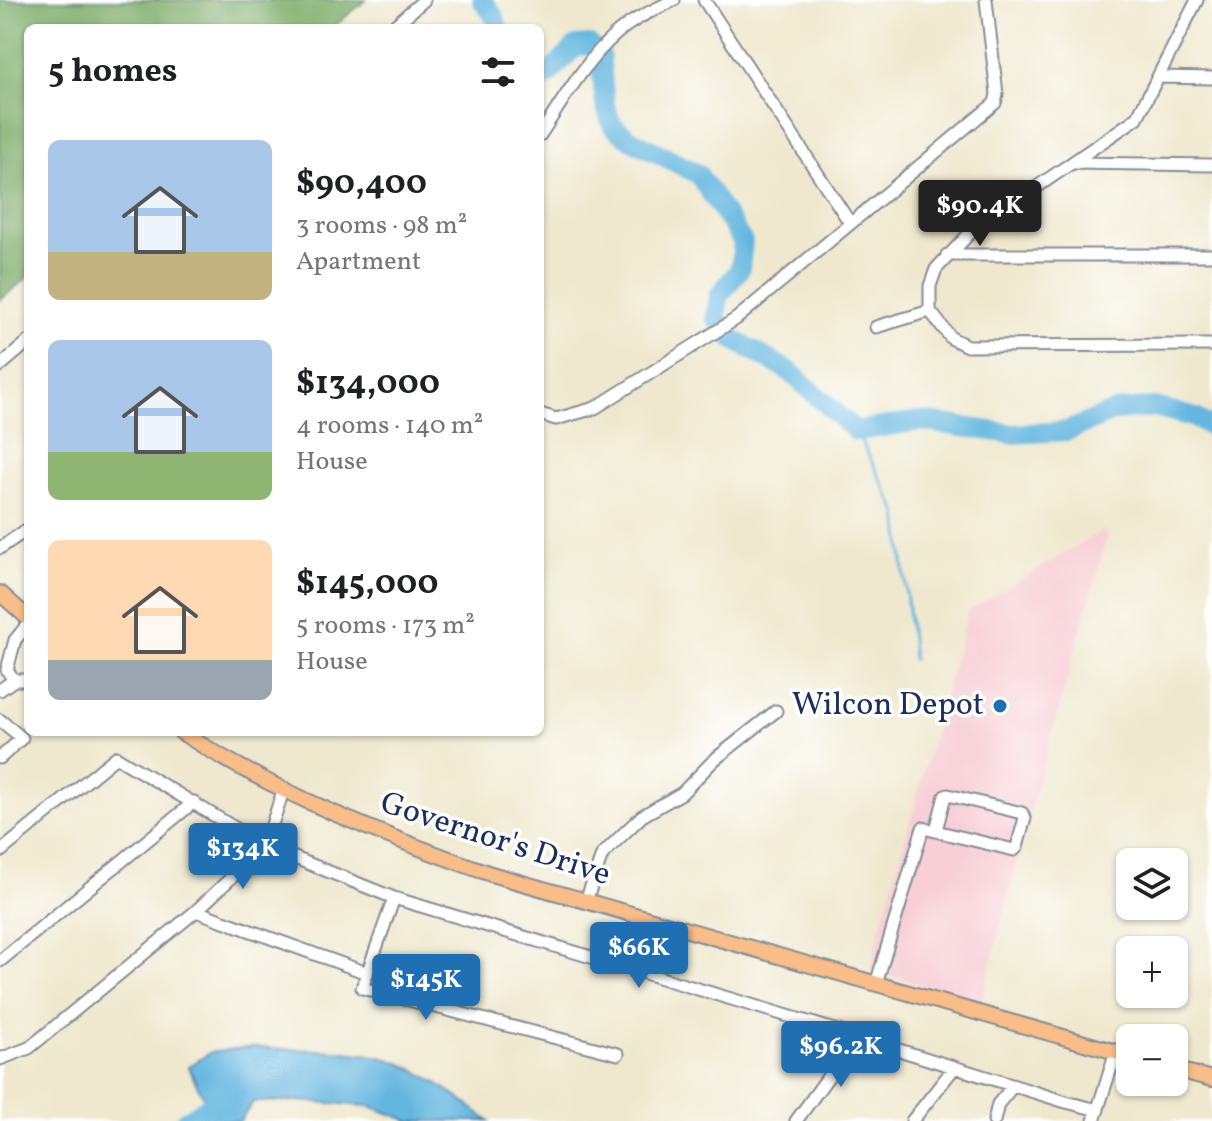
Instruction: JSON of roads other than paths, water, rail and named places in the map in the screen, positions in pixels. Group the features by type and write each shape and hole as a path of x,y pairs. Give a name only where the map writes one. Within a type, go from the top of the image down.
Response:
{"main road":[{"path":"0,593 24,617"},
{"name":"Governor's Drive","path":"188,736 283,791 396,840 491,874 1116,1052"},
{"path":"1188,1073 1212,1079"}],"street":[{"path":"397,24 424,0"},
{"path":"544,129 596,54 616,33 674,0"},
{"path":"704,0 850,223"},
{"path":"544,415 556,419 595,408 736,319 995,103 997,94 986,0"},
{"path":"1197,0 1137,118 970,233 936,269 930,286 930,311 951,338 967,346 1212,345"},
{"path":"1158,77 1212,78"},
{"path":"1073,163 1212,165"},
{"path":"947,255 1212,255"},
{"path":"876,327 930,311"},
{"path":"0,366 24,345"},
{"path":"0,548 24,532"},
{"path":"0,690 15,640 24,627"},
{"path":"586,901 602,855 642,816 682,793 714,760 776,711"},
{"path":"0,720 22,738 0,758"},
{"path":"0,852 116,757 265,846 394,898 857,1037 1096,1115 1116,1070"},
{"path":"0,1059 29,1048 196,911 265,846 283,791"},
{"path":"876,984 923,828 1014,850 1025,818 1022,813 948,795 945,796 936,830"},
{"path":"0,961 194,802"},
{"path":"394,898 362,988 618,1054"},
{"path":"196,911 367,973"},
{"path":"796,1121 857,1037"},
{"path":"912,1121 954,1068"},
{"path":"994,1121 998,1104 1013,1086"}],"water":[{"path":"255,1047 352,1053 397,1062 439,1084 489,1121 410,1121 370,1106 296,1101 253,1102 240,1121 212,1121 208,1106 188,1067 211,1052"}],"waterway":[{"path":"482,0 497,24"},
{"path":"544,77 576,46 590,45 600,53 605,105 612,125 630,139 698,174 743,242 740,269 719,296 716,319 734,340 789,371 856,431 920,421 1013,434 1067,431 1115,411 1155,407 1196,418 1212,428"},
{"path":"856,431 898,513 913,659"},
{"path":"185,1121 208,1106 231,1099"}],"place":[{"name":"Wilcon Depot","path":"1000,706"}]}
